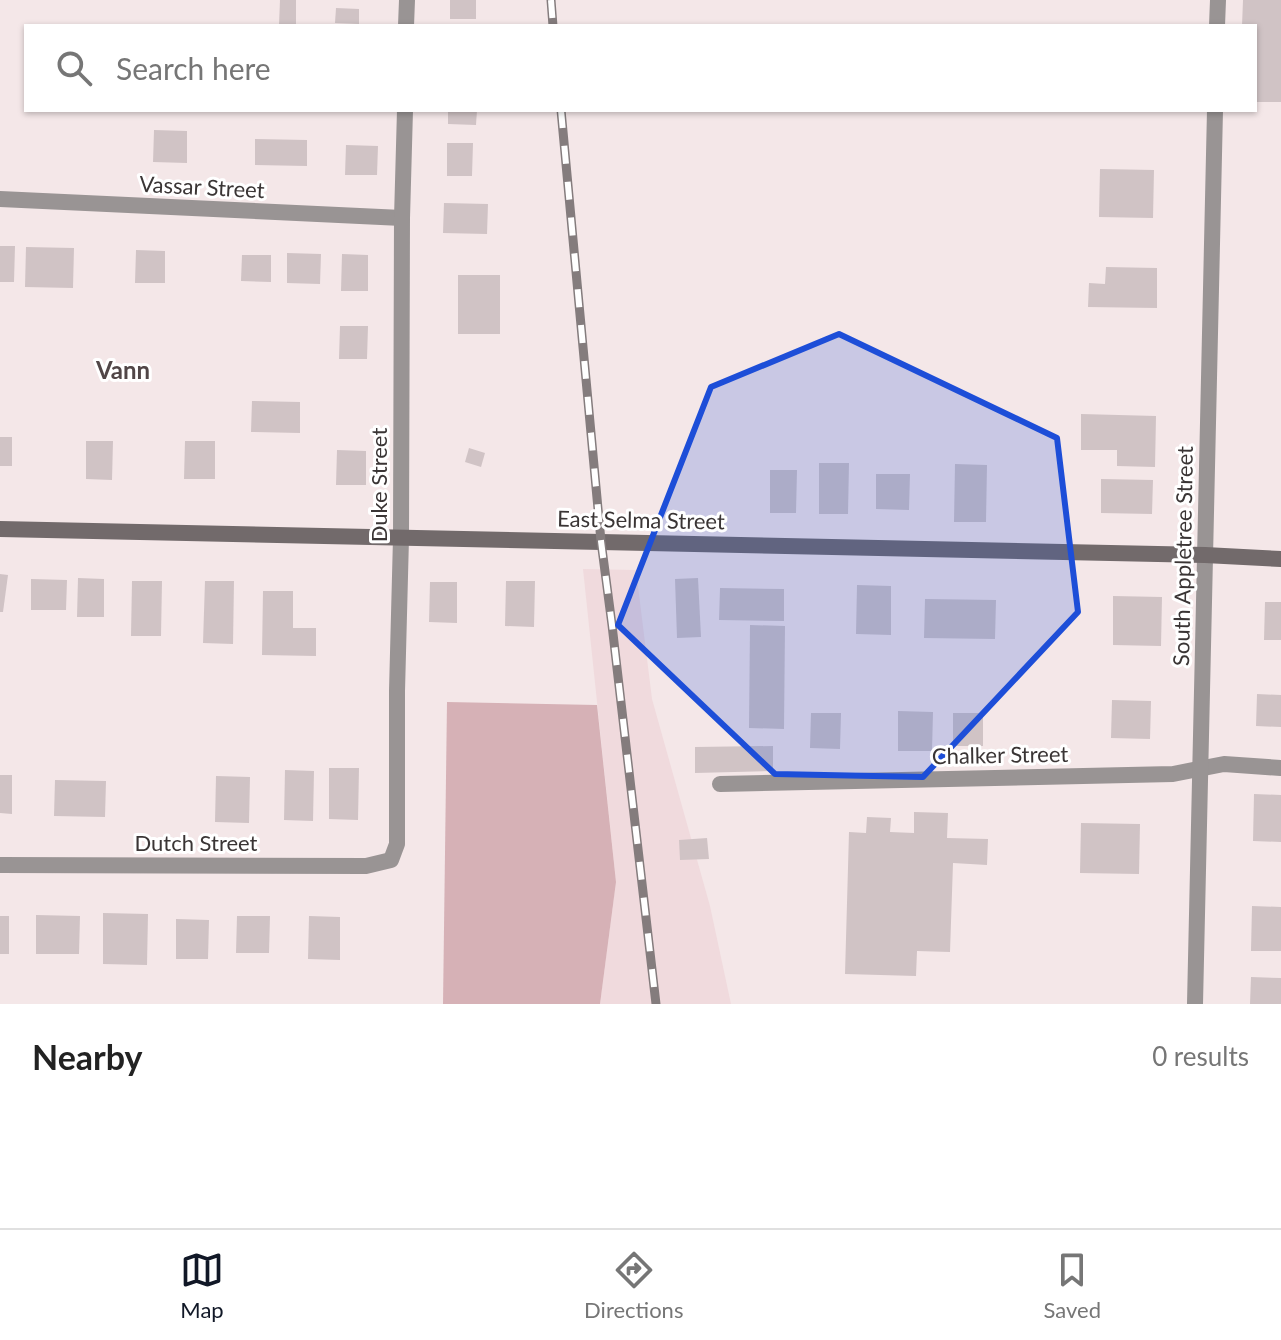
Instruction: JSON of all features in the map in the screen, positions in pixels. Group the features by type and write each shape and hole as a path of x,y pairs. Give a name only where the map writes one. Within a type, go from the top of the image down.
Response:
{"street":[{"path":"406,24 407,0"},
{"path":"1217,24 1218,0"},
{"name":"Duke Street","path":"391,860 397,844 405,112"},
{"name":"South Appletree Street","path":"1195,1004 1215,112"},
{"name":"Vassar Street","path":"0,199 402,218"},
{"name":"East Selma Street","path":"0,529 1281,559"},
{"name":"Chalker Street","path":"720,784 1173,774 1224,764 1281,768"},
{"name":"Dutch Street","path":"0,865 366,866 391,860"}],"highlighted area":[{"path":"839,334 1057,438 1078,612 923,777 775,774 618,625 711,387"}],"shaded area":[{"path":"583,569 636,570 652,699 710,906 731,1004 600,1004 616,882"},
{"path":"447,702 597,705 616,882 600,1004 443,1004"}],"building":[{"path":"280,0 296,0 296,24 279,24"},
{"path":"450,0 476,0 476,19 450,19"},
{"path":"1243,0 1281,0 1281,102 1257,102 1257,24 1242,24"},
{"path":"336,8 359,9 359,24 335,23"},
{"path":"448,112 477,112 476,125 448,124"},
{"path":"154,130 187,131 187,163 153,162"},
{"path":"255,139 307,140 307,166 255,165"},
{"path":"447,143 473,143 472,176 447,176"},
{"path":"346,145 378,146 377,175 345,175"},
{"path":"1100,169 1154,170 1153,218 1099,217"},
{"path":"444,203 488,204 487,234 443,233"},
{"path":"0,246 15,246 14,282 0,282"},
{"path":"26,247 74,248 73,288 25,287"},
{"path":"136,250 165,251 165,283 135,283"},
{"path":"287,253 321,254 320,284 287,283"},
{"path":"342,254 368,255 368,291 341,291"},
{"path":"242,255 271,255 271,282 241,281"},
{"path":"1106,267 1157,268 1157,308 1088,307 1089,283 1105,284"},
{"path":"458,275 500,275 500,334 458,334"},
{"path":"340,326 368,326 367,359 339,359"},
{"path":"252,401 300,402 300,433 251,432"},
{"path":"1081,414 1156,416 1155,467 1117,466 1117,450 1081,450"},
{"path":"0,437 12,437 12,466 0,466"},
{"path":"86,441 113,441 112,480 86,479"},
{"path":"185,441 215,441 215,479 184,479"},
{"path":"469,448 485,453 481,467 465,462"},
{"path":"337,450 366,451 366,485 336,485"},
{"path":"819,463 849,463 848,514 819,514"},
{"path":"955,464 987,465 986,522 954,522"},
{"path":"770,470 797,470 796,513 770,513"},
{"path":"876,474 910,474 909,510 876,509"},
{"path":"1101,479 1153,480 1152,514 1101,513"},
{"path":"0,574 8,575 3,612 0,612"},
{"path":"78,578 104,579 104,617 77,617"},
{"path":"698,578 701,637 677,638 675,579"},
{"path":"31,579 67,580 66,610 31,610"},
{"path":"132,581 162,581 161,636 131,636"},
{"path":"205,581 234,581 233,644 203,643"},
{"path":"506,581 535,581 534,627 505,626"},
{"path":"430,582 457,582 457,623 429,622"},
{"path":"857,585 891,586 891,635 856,634"},
{"path":"720,588 784,589 784,621 719,620"},
{"path":"263,591 293,591 293,628 316,628 316,656 262,655"},
{"path":"1113,596 1162,597 1161,646 1113,645"},
{"path":"925,599 996,600 995,639 924,638"},
{"path":"1265,602 1281,602 1281,640 1264,640"},
{"path":"750,625 785,626 784,729 749,728"},
{"path":"1257,694 1281,695 1281,727 1256,726"},
{"path":"1112,700 1151,701 1150,739 1111,738"},
{"path":"898,711 933,712 932,751 898,751"},
{"path":"811,713 841,713 840,749 810,748"},
{"path":"953,713 983,713 983,746 953,746"},
{"path":"773,746 773,771 695,773 695,747"},
{"path":"329,768 359,768 358,820 329,819"},
{"path":"285,770 314,771 313,821 284,820"},
{"path":"0,775 12,775 12,814 0,813"},
{"path":"216,776 250,777 249,823 215,822"},
{"path":"55,780 106,781 105,817 54,816"},
{"path":"1254,794 1281,795 1281,842 1253,841"},
{"path":"914,812 948,813 947,838 988,839 987,865 953,863 950,952 917,951 916,976 845,974 849,832 866,833 867,817 891,818 890,832 914,833"},
{"path":"1081,823 1140,824 1139,874 1080,873"},
{"path":"707,838 709,859 680,860 679,840"},
{"path":"1252,906 1281,907 1281,951 1251,951"},
{"path":"103,913 148,914 147,965 103,964"},
{"path":"36,915 80,916 79,954 36,954"},
{"path":"0,916 9,916 9,954 0,954"},
{"path":"237,916 270,916 269,953 236,953"},
{"path":"309,916 340,917 340,960 308,959"},
{"path":"176,919 209,920 208,959 176,959"},
{"path":"1251,977 1281,978 1281,1004 1250,1004"}],"railway":[{"path":"551,0 553,24"},
{"path":"561,112 601,541 656,1004"}],"district":[{"name":"Vann","path":"123,371"}]}
